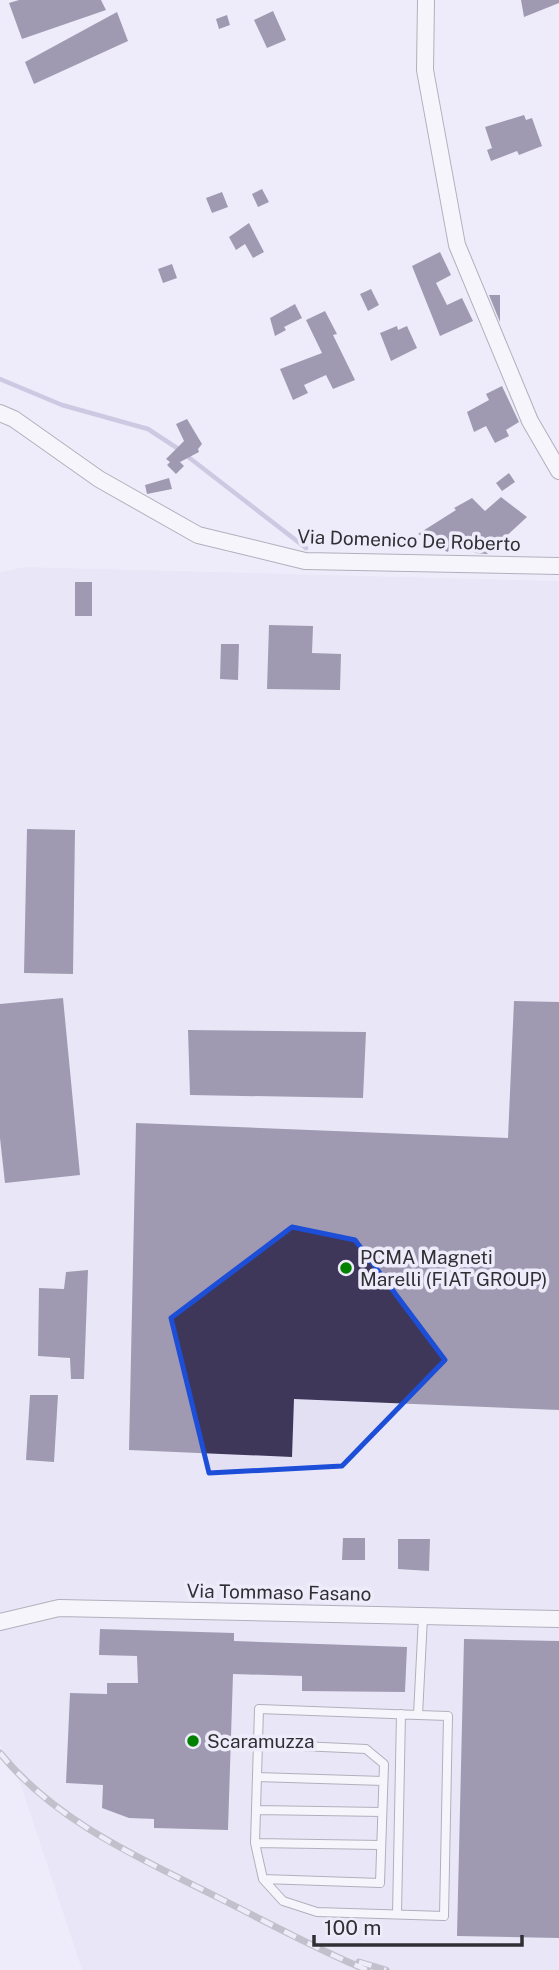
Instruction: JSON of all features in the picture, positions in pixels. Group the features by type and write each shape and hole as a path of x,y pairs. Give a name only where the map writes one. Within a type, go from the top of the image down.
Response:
{"street":[{"path":"426,0 425,70 457,245 530,421 559,471"},
{"name":"Via Domenico De Roberto","path":"0,413 14,419 99,479 198,535 306,561 559,566"},
{"name":"Via Tommaso Fasano","path":"0,1622 60,1608 559,1619"}],"lane":[{"path":"418,1715 423,1617"},
{"path":"259,1709 401,1714 448,1716 444,1916 317,1912 283,1901 263,1879 255,1843 259,1709"},
{"path":"397,1914 401,1714"},
{"path":"258,1744 366,1749 384,1764 380,1883 263,1879"},
{"path":"257,1777 383,1782"},
{"path":"256,1810 382,1811"},
{"path":"255,1843 381,1846"}],"highlighted area":[{"path":"292,1227 355,1240 445,1360 342,1466 209,1473 171,1318"}],"shaded area":[{"path":"24,567 559,581 559,1970 82,1970 20,1783 0,1745 0,572"}],"building":[{"path":"19,0 101,0 106,10 22,39 9,3"},
{"path":"521,0 559,0 559,3 524,17"},
{"path":"273,11 286,40 267,48 254,20"},
{"path":"117,12 128,41 34,84 25,62"},
{"path":"227,15 230,25 219,29 216,19"},
{"path":"524,115 526,120 532,118 542,146 519,155 517,151 491,161 487,150 492,148 485,127"},
{"path":"262,189 269,202 258,207 252,194"},
{"path":"222,192 228,207 212,213 206,198"},
{"path":"249,223 264,252 253,258 245,244 236,250 229,237"},
{"path":"440,252 451,275 436,283 447,305 462,298 473,321 440,336 412,266"},
{"path":"172,264 177,278 163,283 158,269"},
{"path":"371,289 379,305 368,311 360,294"},
{"path":"489,295 500,295 500,322"},
{"path":"295,304 302,318 284,327 286,330 275,336 270,318"},
{"path":"325,311 337,334 333,335 355,380 333,389 326,375 304,385 308,393 293,400 280,369 322,353 306,320"},
{"path":"397,326 398,330 407,326 417,348 391,361 380,333"},
{"path":"502,386 519,422 506,430 509,436 495,443 486,426 474,432 467,412 489,400 486,394"},
{"path":"187,419 202,444 199,452 180,462 184,466 176,474 167,465 170,462 166,459 184,441 176,424"},
{"path":"509,473 515,482 502,491 496,483"},
{"path":"169,478 172,489 147,494 145,485"},
{"path":"501,497 527,517 487,554 475,553 462,543 457,548 450,546 448,552 421,541 422,536 418,534 472,498 485,511"},
{"path":"75,582 92,582 92,616 75,616"},
{"path":"269,625 313,626 312,653 341,654 340,690 267,689"},
{"path":"221,644 239,644 238,680 220,679"},
{"path":"27,829 75,830 73,974 24,973"},
{"path":"63,998 80,1175 5,1183 0,1138 0,1004"},
{"name":"PCMA Magneti Marelli (FIAT GROUP)","path":"514,1001 559,1002 559,1410 294,1399 292,1457 129,1450 136,1123 508,1138"},
{"path":"188,1030 366,1032 363,1098 190,1095"},
{"path":"88,1270 84,1379 71,1379 70,1358 38,1356 39,1288 64,1289 66,1272"},
{"path":"30,1395 58,1395 54,1462 26,1460"},
{"path":"343,1538 365,1538 365,1560 342,1560"},
{"path":"398,1539 430,1539 429,1571 398,1569"},
{"path":"100,1629 234,1633 234,1641 407,1647 405,1692 302,1691 302,1676 233,1674 228,1830 154,1828 154,1819 129,1818 102,1808 103,1785 66,1783 70,1693 107,1694 107,1683 138,1683 137,1656 99,1655"},
{"path":"464,1639 559,1641 559,1938 457,1936"}],"waterway":[{"path":"0,379 62,405 148,429 180,450"},
{"path":"187,456 306,548"}],"railway":[{"path":"0,1753 47,1799 101,1836 158,1868 367,1970"},
{"path":"359,1962 386,1970"}],"place":[{"name":"PCMA Magneti Marelli (FIAT GROUP)","path":"346,1268"},
{"name":"Scaramuzza","path":"193,1741"}]}
